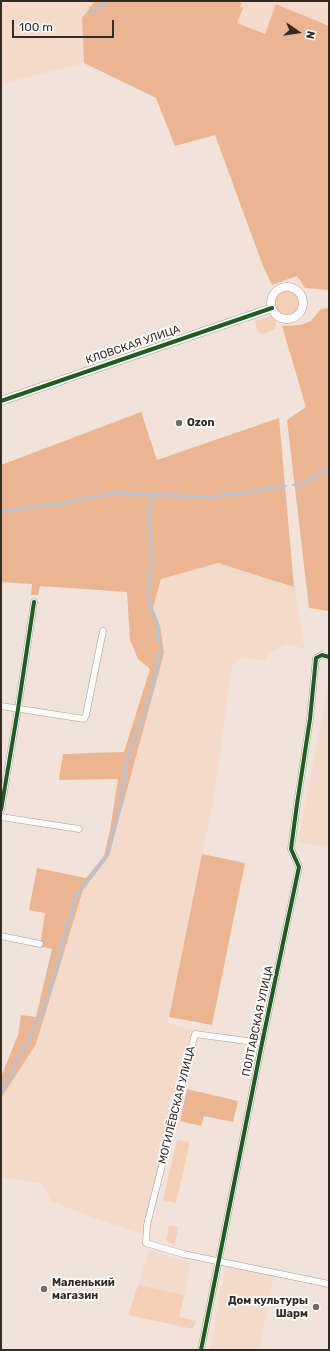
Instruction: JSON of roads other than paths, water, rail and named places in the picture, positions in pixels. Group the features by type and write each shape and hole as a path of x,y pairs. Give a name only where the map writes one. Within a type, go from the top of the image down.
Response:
{"street":[{"path":"289,286 295,288 300,292 303,298 304,304 302,310 298,315 292,318 286,319 280,317 272,308 271,301 273,295 282,287 289,286"},
{"name":"КЛОВСКАЯ УЛИЦА","path":"1,401 272,308"},
{"path":"1,810 4,780 18,710 34,602"},
{"path":"1,706 18,710 84,719 102,631"},
{"name":"ПОЛТАВСКАЯ УЛИЦА","path":"201,1350 262,1043 299,867 291,849 313,696 316,658 322,655 329,656"},
{"path":"1,817 79,829"},
{"path":"1,936 40,944"},
{"name":"МОГИЛЁВСКАЯ УЛИЦА","path":"219,1262 183,1254 146,1243 147,1225 195,1034 262,1043"},
{"path":"219,1262 329,1284"}],"waterway":[{"path":"91,13 108,1"},
{"path":"293,485 303,483 325,471 329,471"},
{"path":"1,511 64,503 114,493 212,497 286,486"},
{"path":"1,1093 45,1005 57,967 75,895 92,875 109,851 119,813 127,760 152,691 160,650 158,627 148,597 152,563 151,538 148,518 154,495"}],"place":[{"name":"Ozon","path":"179,423"},
{"name":"Маленький магазин","path":"44,1289"},
{"name":"Дом культуры Шарм","path":"316,1307"}]}
